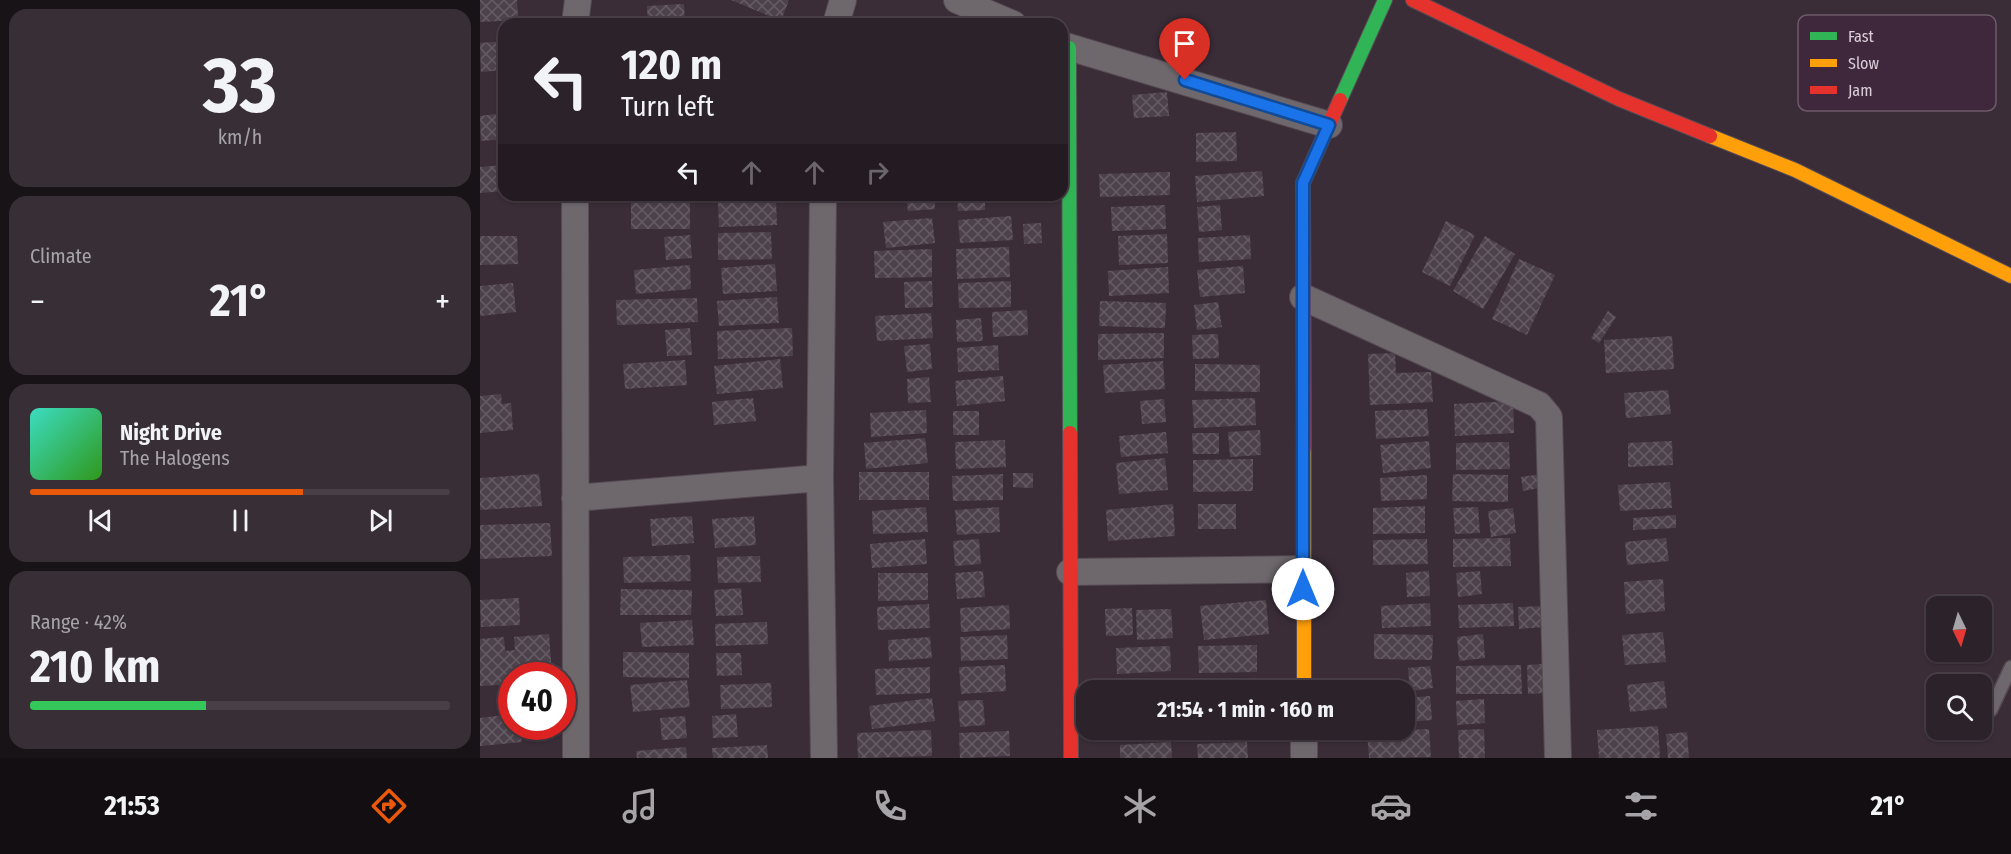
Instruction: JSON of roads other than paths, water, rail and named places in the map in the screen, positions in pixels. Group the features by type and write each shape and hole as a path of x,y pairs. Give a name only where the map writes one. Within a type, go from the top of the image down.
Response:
{"street":[{"path":"576,18 578,0"},
{"path":"838,18 843,0"},
{"path":"957,0 999,18"},
{"path":"1304,680 1303,183 1385,0"},
{"path":"1413,0 1618,99 1795,170 2011,276"},
{"path":"1068,48 1143,68 1329,125"},
{"path":"575,201 576,758"},
{"path":"823,201 820,478 824,758"},
{"path":"1066,201 1071,758"},
{"path":"1303,297 1539,405 1549,417 1558,758"},
{"path":"575,498 820,478"},
{"path":"1070,572 1303,569"},
{"path":"1304,740 1304,758"}],"lane":[{"path":"1992,708 2011,667"}]}
